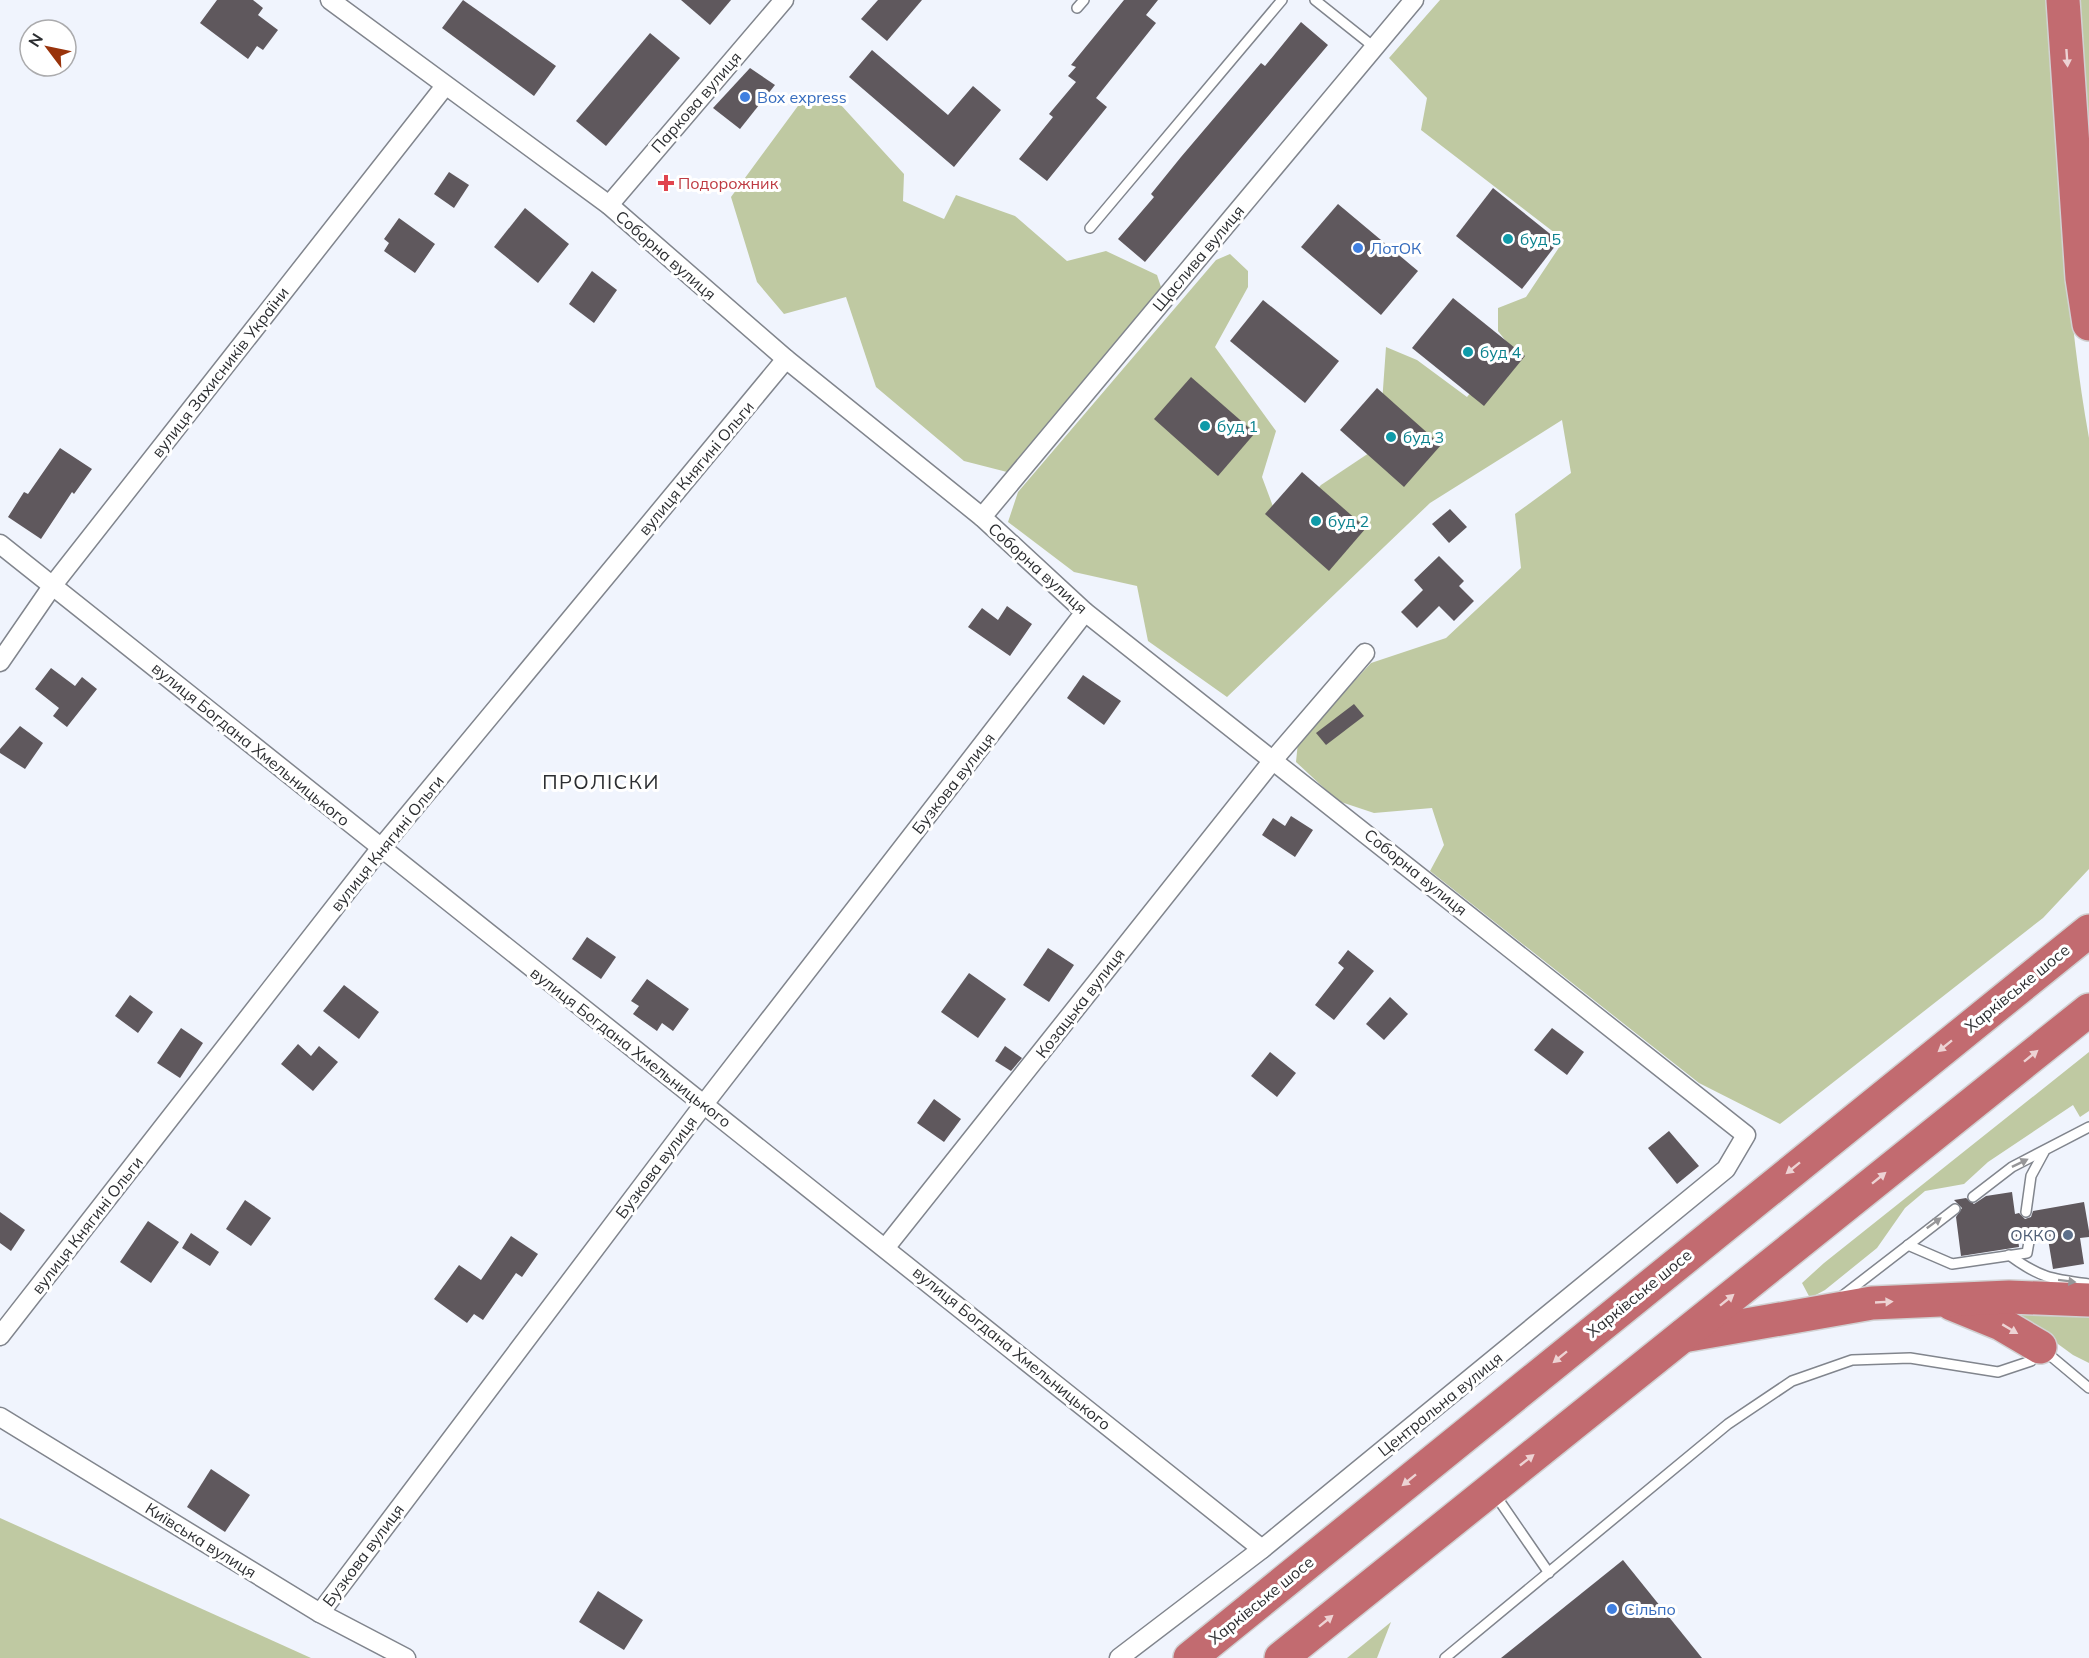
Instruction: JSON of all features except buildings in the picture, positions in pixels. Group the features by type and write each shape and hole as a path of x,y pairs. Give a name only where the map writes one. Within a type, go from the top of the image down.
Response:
{"highway":[{"path":"2063,0 2082,278 2089,324"},
{"path":"2052,960 2089,907"},
{"name":"Харківське шосе","path":"1190,1658 2089,931"},
{"path":"1281,1658 2089,1010"},
{"path":"1681,1337 1872,1303 2052,1297 2089,1300"},
{"path":"1939,1299 2001,1324 2040,1347"}],"street":[{"name":"Соборна вулиця","path":"330,0 609,205 786,359 982,516 1085,612 1274,759 1746,1135"},
{"name":"Паркова вулиця","path":"609,205 784,0"},
{"name":"Щаслива вулиця","path":"982,516 1414,0"},
{"name":"вулиця Захисників України","path":"0,662 53,585 445,86"},
{"name":"вулиця Княгині Ольги","path":"0,1336 380,849 786,359"},
{"name":"вулиця Богдана Хмельницького","path":"0,544 380,849 886,1247 1262,1549"},
{"name":"Бузкова вулиця","path":"320,1613 704,1104 1085,612"},
{"name":"Козацька вулиця","path":"886,1247 1274,759 1365,652"},
{"name":"Центральна вулиця","path":"1119,1658 1262,1549 1726,1169 1746,1135"},
{"name":"Київська вулиця","path":"0,1417 320,1613 406,1658"}],"lane":[{"path":"1077,8 1084,0"},
{"path":"1090,228 1282,0"},
{"path":"1315,0 1374,47"},
{"path":"1973,1197 2012,1167 2089,1127"},
{"path":"2026,1212 2031,1176 2044,1152"},
{"path":"1823,1312 1859,1280 1955,1209"},
{"path":"1908,1245 1952,1264 2027,1253 2030,1236"},
{"path":"2009,1255 2030,1271 2048,1278 2089,1284"},
{"path":"1445,1658 1728,1424 1792,1381 1852,1360 1910,1358 1998,1372 2031,1361 2040,1347 2085,1382 2089,1389"},
{"path":"1491,1488 1549,1573"}],"green space":[{"path":"1440,0 2053,0 2068,274 2080,384 2089,438 2089,869 2043,918 1780,1124 1699,1083 1430,871 1444,845 1432,808 1374,813 1338,801 1296,762 1298,742 1371,663 1446,638 1521,568 1515,514 1571,473 1562,420 1430,503 1227,697 1148,641 1137,586 1074,572 1008,522 1018,492 1216,260 1230,254 1248,271 1248,287 1215,347 1276,431 1262,477 1281,528 1321,485 1402,431 1382,403 1386,347 1417,360 1467,397 1509,345 1498,331 1498,308 1526,297 1564,240 1421,130 1427,98 1389,58"},
{"path":"2073,0 2089,0 2089,244"},
{"path":"806,95 840,104 904,174 903,201 944,219 956,195 1015,216 1067,261 1106,251 1157,275 1163,293 1007,472 964,461 876,387 846,297 784,314 757,282 731,197"},
{"path":"2089,1052 2089,1111 2080,1117 2073,1105 1988,1162 1964,1184 1925,1191 1905,1208 1877,1248 1825,1290 1810,1298 1802,1283 1824,1263"},
{"path":"2019,1312 2089,1317 2089,1363 2073,1355 2024,1319"},
{"path":"0,1518 311,1658 0,1658"},
{"path":"1391,1622 1377,1658 1347,1658"}],"place":[{"name":"Box express","path":"745,97"},
{"name":"Подорожник","path":"666,183"},
{"name":"буд 5","path":"1508,239"},
{"name":"ЛотОК","path":"1358,248"},
{"name":"буд 4","path":"1468,352"},
{"name":"буд 1","path":"1205,426"},
{"name":"буд 3","path":"1391,437"},
{"name":"буд 2","path":"1316,521"},
{"name":"ОККО","path":"2068,1235"},
{"name":"Сільпо","path":"1612,1609"}],"district":[{"name":"ПРОЛІСКИ","path":"601,782"}]}
